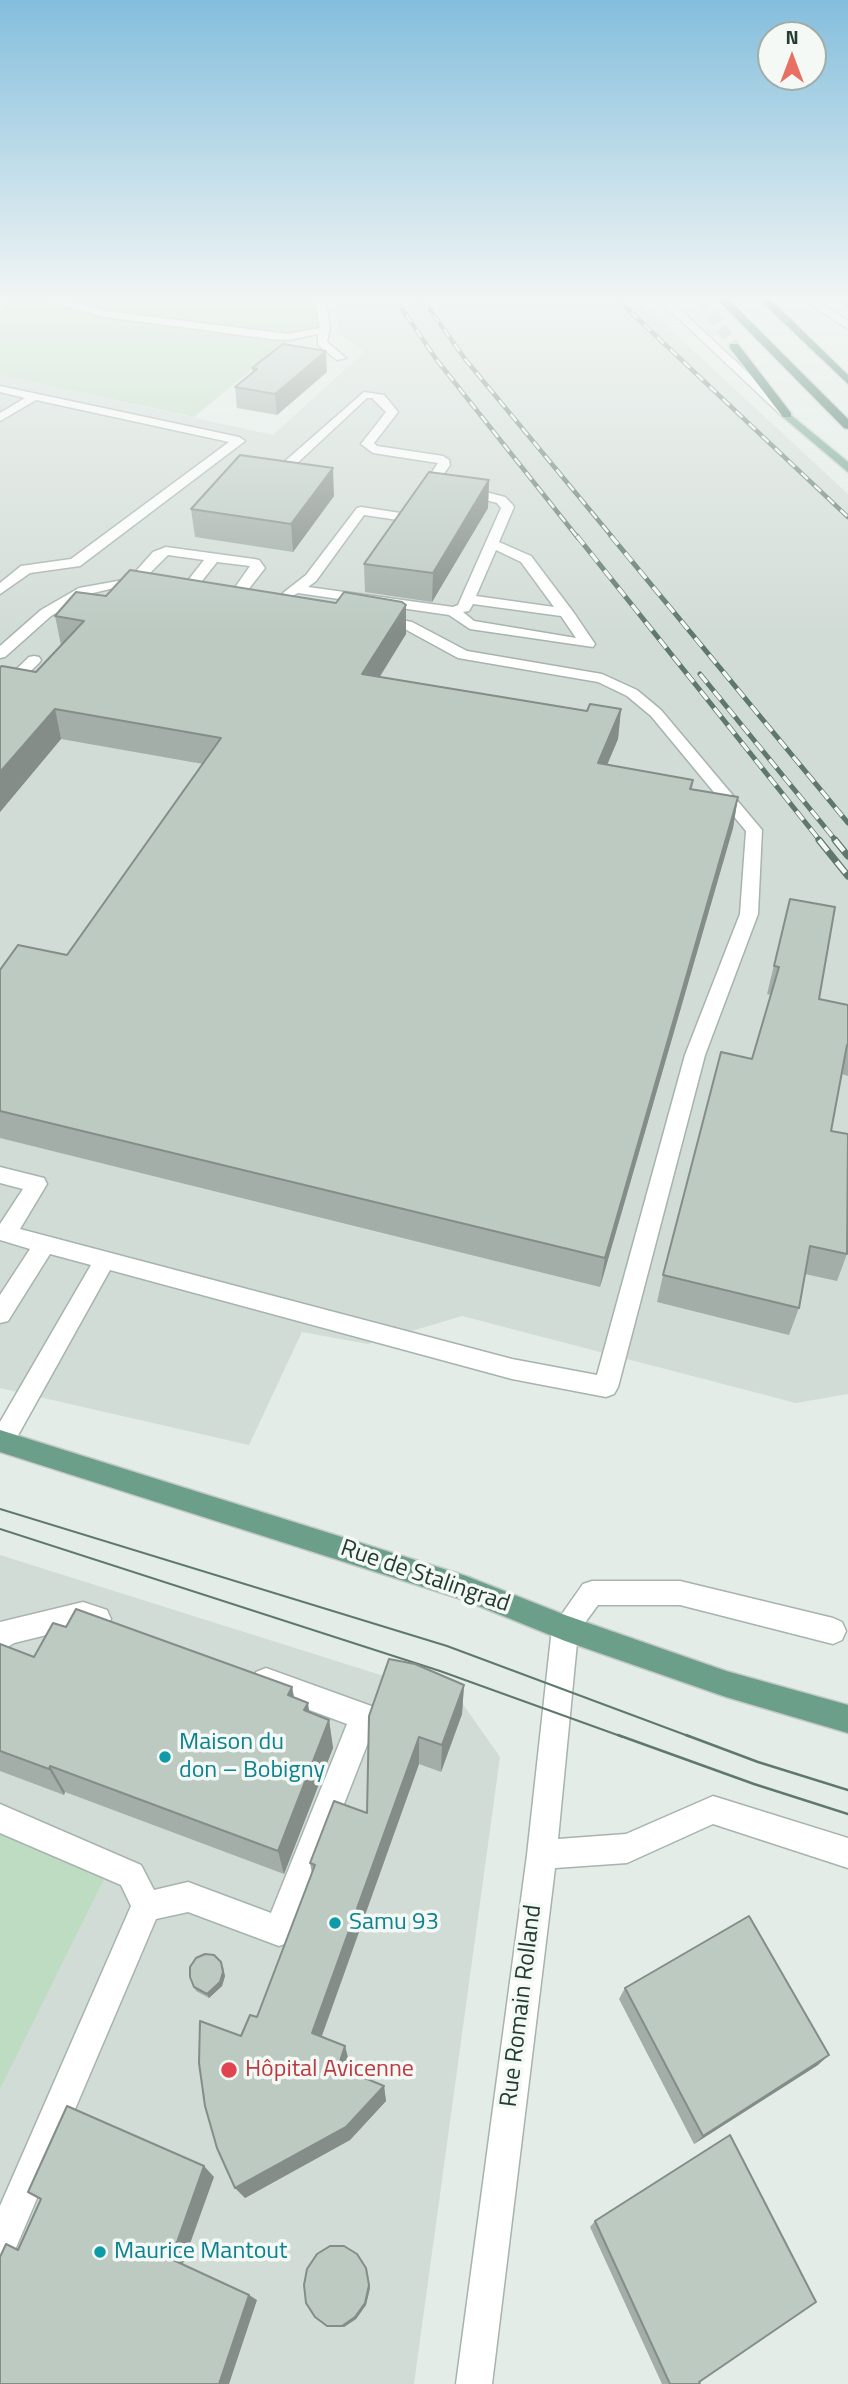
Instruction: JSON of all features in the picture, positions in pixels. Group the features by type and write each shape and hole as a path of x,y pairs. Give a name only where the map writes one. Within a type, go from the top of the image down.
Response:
{"highway":[{"path":"785,411 788,415"},
{"path":"833,411 848,426"}],"main road":[{"path":"788,415 848,468"},
{"name":"Rue de Stalingrad","path":"1,1441 466,1588 565,1628 726,1684 848,1719"}],"street":[{"path":"0,590 26,569 75,563 239,441 100,411"},
{"path":"280,480 286,466 346,411"},
{"path":"303,607 277,603 310,578 361,510 402,517 442,486 443,460 373,449 367,444 391,411"},
{"path":"784,411 788,415"},
{"path":"296,589 453,611 464,608 508,507 501,500 442,486"},
{"path":"385,551 405,522 402,517"},
{"path":"453,611 470,625 588,645 526,559 492,543"},
{"path":"0,654 46,613 84,591 132,583 164,583 231,595 258,568 254,563 166,551 158,555 132,583"},
{"path":"189,588 213,558"},
{"path":"468,599 567,614"},
{"path":"0,1175 37,1184 3,1233 512,1368 606,1387 695,1055 749,914 754,830 656,713 632,693 602,678 463,655 407,625 368,619"},
{"path":"0,693 34,660"},
{"path":"0,1314 45,1244"},
{"path":"1,1441 105,1260"},
{"path":"565,1628 592,1593 680,1593 833,1631"},
{"path":"0,1639 7,1632 83,1614 121,1628"},
{"name":"Rue Romain Rolland","path":"474,2384 558,1714 565,1628"},
{"path":"146,1906 188,1897 279,1931 364,1717 236,1670"},
{"path":"541,1855 627,1848 713,1810 848,1853"},
{"path":"0,1818 131,1875 146,1906 0,2245"}],"shaded area":[{"path":"0,411 165,411 273,435 299,411 759,411 848,494 848,1394 796,1403 462,1316 368,1344 302,1332 249,1445 0,1388"},
{"name":"Hôpital Avicenne","path":"0,1555 460,1700 500,1757 414,2384 0,2384"}],"green space":[{"path":"167,411 201,411 194,417"},
{"path":"0,1829 108,1871 0,2089"}],"building":[{"path":"240,455 333,468 291,524 191,509"},
{"path":"429,472 489,480 433,573 364,564"},
{"path":"130,570 336,603 344,592 402,602 406,605 362,674 587,711 590,704 621,709 598,763 693,780 690,789 738,797 605,1258 0,1111 0,970 18,945 67,955 221,738 55,709 0,772 0,667 36,672 84,621 55,616 76,592 106,596"},
{"path":"790,899 835,907 819,999 848,1005 848,1045 831,1131 848,1134 847,1254 810,1246 799,1308 663,1275 721,1052 752,1059 779,967 774,966"},
{"name":"Maison du don – Bobigny","path":"76,1609 292,1687 288,1695 308,1703 304,1710 329,1720 278,1851 50,1766 49,1769 0,1751 0,1644 34,1657 53,1623 66,1627"},
{"name":"Samu 93","path":"389,1659 415,1664 464,1685 442,1745 419,1737 312,2033 345,2046 338,2067 384,2086 346,2127 235,2188 217,2148 205,2106 199,2063 200,2021 241,2036 250,2015 257,2017 315,1865 310,1863 334,1801 367,1813 369,1716"},
{"path":"749,1916 829,2055 703,2136 625,1988"},
{"path":"205,1954 214,1955 221,1962 223,1972 220,1982 207,1994 194,1987 190,1977 190,1967 196,1958"},
{"name":"Maurice Mantout","path":"67,2106 204,2166 171,2259 249,2295 219,2384 0,2384 0,2257 6,2244 18,2250 41,2199 28,2192"},
{"path":"730,2135 816,2302 699,2382 700,2384 670,2384 595,2221"},
{"path":"330,2246 344,2246 357,2254 366,2268 369,2285 365,2303 355,2317 342,2326 327,2326 315,2317 306,2303 304,2285 307,2269 317,2254"}],"tram line":[{"path":"0,1509 447,1646 691,1737"},
{"path":"0,1529 440,1671 623,1737"},
{"path":"618,1735 754,1784 848,1814"},
{"path":"686,1735 758,1762 848,1790"}],"railway":[{"path":"477,411 578,538"},
{"path":"508,411 613,538"},
{"path":"736,411 848,517"},
{"path":"577,536 821,842"},
{"path":"611,536 848,823"},
{"path":"700,674 837,842"},
{"path":"819,840 848,876"},
{"path":"835,840 848,856"}],"place":[{"name":"Maison du don – Bobigny","path":"165,1757"},
{"name":"Samu 93","path":"335,1923"},
{"name":"Hôpital Avicenne","path":"229,2070"},
{"name":"Maurice Mantout","path":"100,2252"}]}
